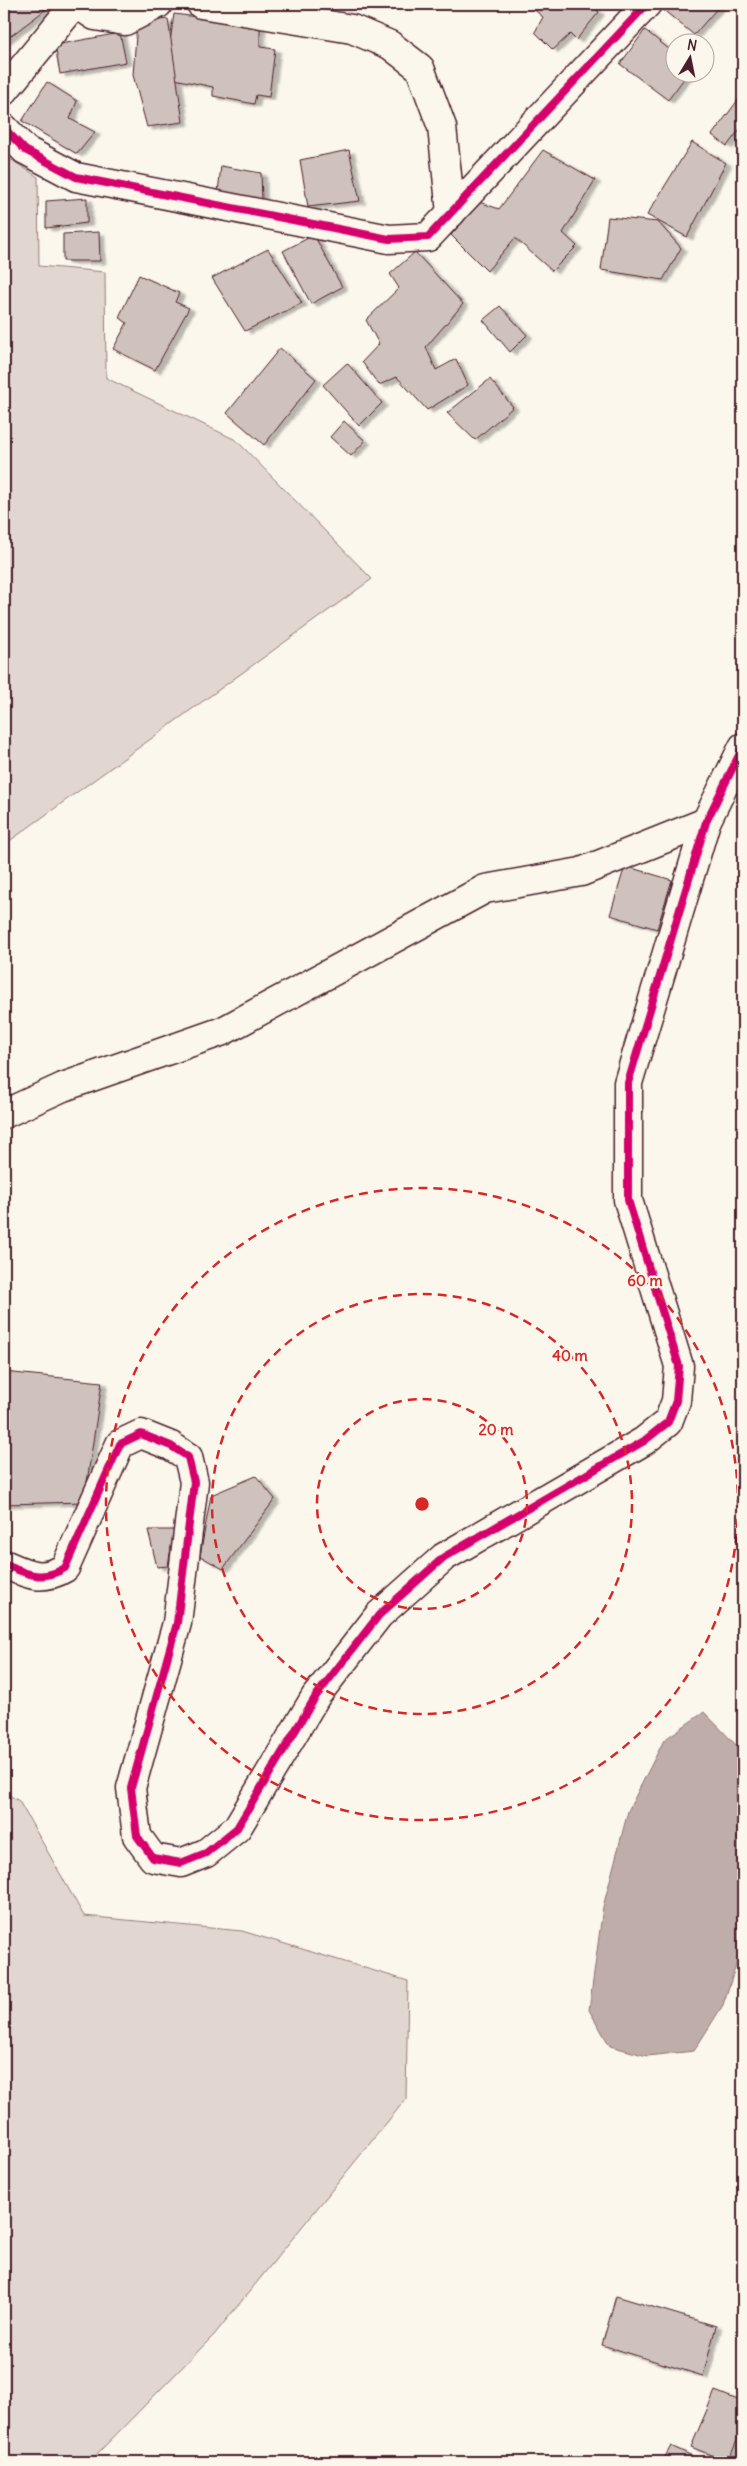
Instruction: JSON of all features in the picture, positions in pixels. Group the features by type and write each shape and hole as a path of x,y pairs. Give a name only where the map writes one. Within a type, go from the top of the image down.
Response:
{"street":[{"path":"4,91 76,4 95,16 126,21 158,4"},
{"path":"200,4 340,15 352,29 390,45 420,68 442,127 451,213"},
{"path":"4,128 25,150 76,177 390,239 428,237 647,4"},
{"path":"4,1564 30,1576 53,1575 65,1568 120,1444 141,1434 171,1446 188,1458 194,1482 176,1623 131,1788 137,1836 153,1858 181,1863 206,1853 237,1828 316,1696 386,1609 444,1557 644,1441 668,1422 676,1401 678,1366 628,1200 628,1083 706,822 743,747"},
{"path":"4,1114 63,1087 223,1031 485,889 581,872 706,822"}],"shaded area":[{"path":"4,155 38,177 39,266 105,272 106,378 236,440 372,579 4,845"},
{"path":"704,1712 743,1752 743,1944 723,2005 694,2051 647,2056 610,2046 589,2010 603,1907 628,1811 664,1740"},
{"path":"4,1792 19,1801 84,1916 242,1931 408,1981 406,2099 214,2335 89,2462 4,2462"}],"building":[{"path":"4,4 40,4 45,10 4,41"},
{"path":"534,4 589,4 599,12 576,40 570,34 553,50 535,32 543,17 531,7"},
{"path":"665,4 721,4 697,32 690,32 661,8"},
{"path":"174,14 260,25 260,47 275,49 269,97 256,95 254,104 213,96 213,87 165,77"},
{"path":"168,19 183,122 147,127 133,75 137,23"},
{"path":"645,30 664,45 664,82 682,82 668,100 620,64"},
{"path":"120,33 126,62 60,74 55,45"},
{"path":"47,82 77,101 70,119 95,132 77,154 22,121"},
{"path":"738,100 743,104 743,125 727,146 712,135"},
{"path":"692,142 726,163 687,237 647,215"},
{"path":"349,150 360,201 308,207 300,160"},
{"path":"543,150 595,180 563,233 577,246 552,271 515,238 487,271 451,235 479,202 499,209"},
{"path":"221,166 261,173 262,200 218,192"},
{"path":"87,198 87,223 46,228 46,201"},
{"path":"608,217 658,222 681,248 663,280 601,270"},
{"path":"99,232 100,261 63,261 63,234"},
{"path":"314,235 342,287 311,304 283,251"},
{"path":"268,249 302,303 245,331 212,278"},
{"path":"415,252 463,304 426,347 436,370 456,359 468,385 427,410 397,377 379,385 362,362 379,344 366,320 399,288 390,274"},
{"path":"139,275 179,293 175,302 189,308 155,370 113,349 127,323 119,317"},
{"path":"500,306 527,335 510,352 483,320"},
{"path":"280,348 316,379 264,445 227,413"},
{"path":"347,363 382,403 359,426 323,385"},
{"path":"490,379 513,407 475,440 447,413"},
{"path":"344,421 365,441 351,456 330,437"},
{"path":"625,866 672,880 657,929 610,915"},
{"path":"4,1372 102,1382 84,1502 4,1504"},
{"path":"256,1476 275,1499 223,1569 200,1556 211,1495"},
{"path":"148,1530 174,1530 168,1566 157,1567"},
{"path":"616,2296 716,2326 703,2376 602,2345"},
{"path":"715,2391 743,2402 743,2426 728,2462 691,2447"},
{"path":"671,2446 705,2462 662,2462"}],"cycle path":[{"path":"4,128 25,150 76,177 389,239 428,237 647,4"},
{"path":"4,1564 41,1576 49,1575 65,1568 120,1444 141,1434 171,1446 188,1457 194,1482 177,1623 131,1788 137,1836 153,1858 181,1863 206,1853 237,1828 316,1696 379,1615 444,1557 644,1441 668,1422 676,1401 679,1366 628,1200 628,1083 706,822 743,747"}]}
